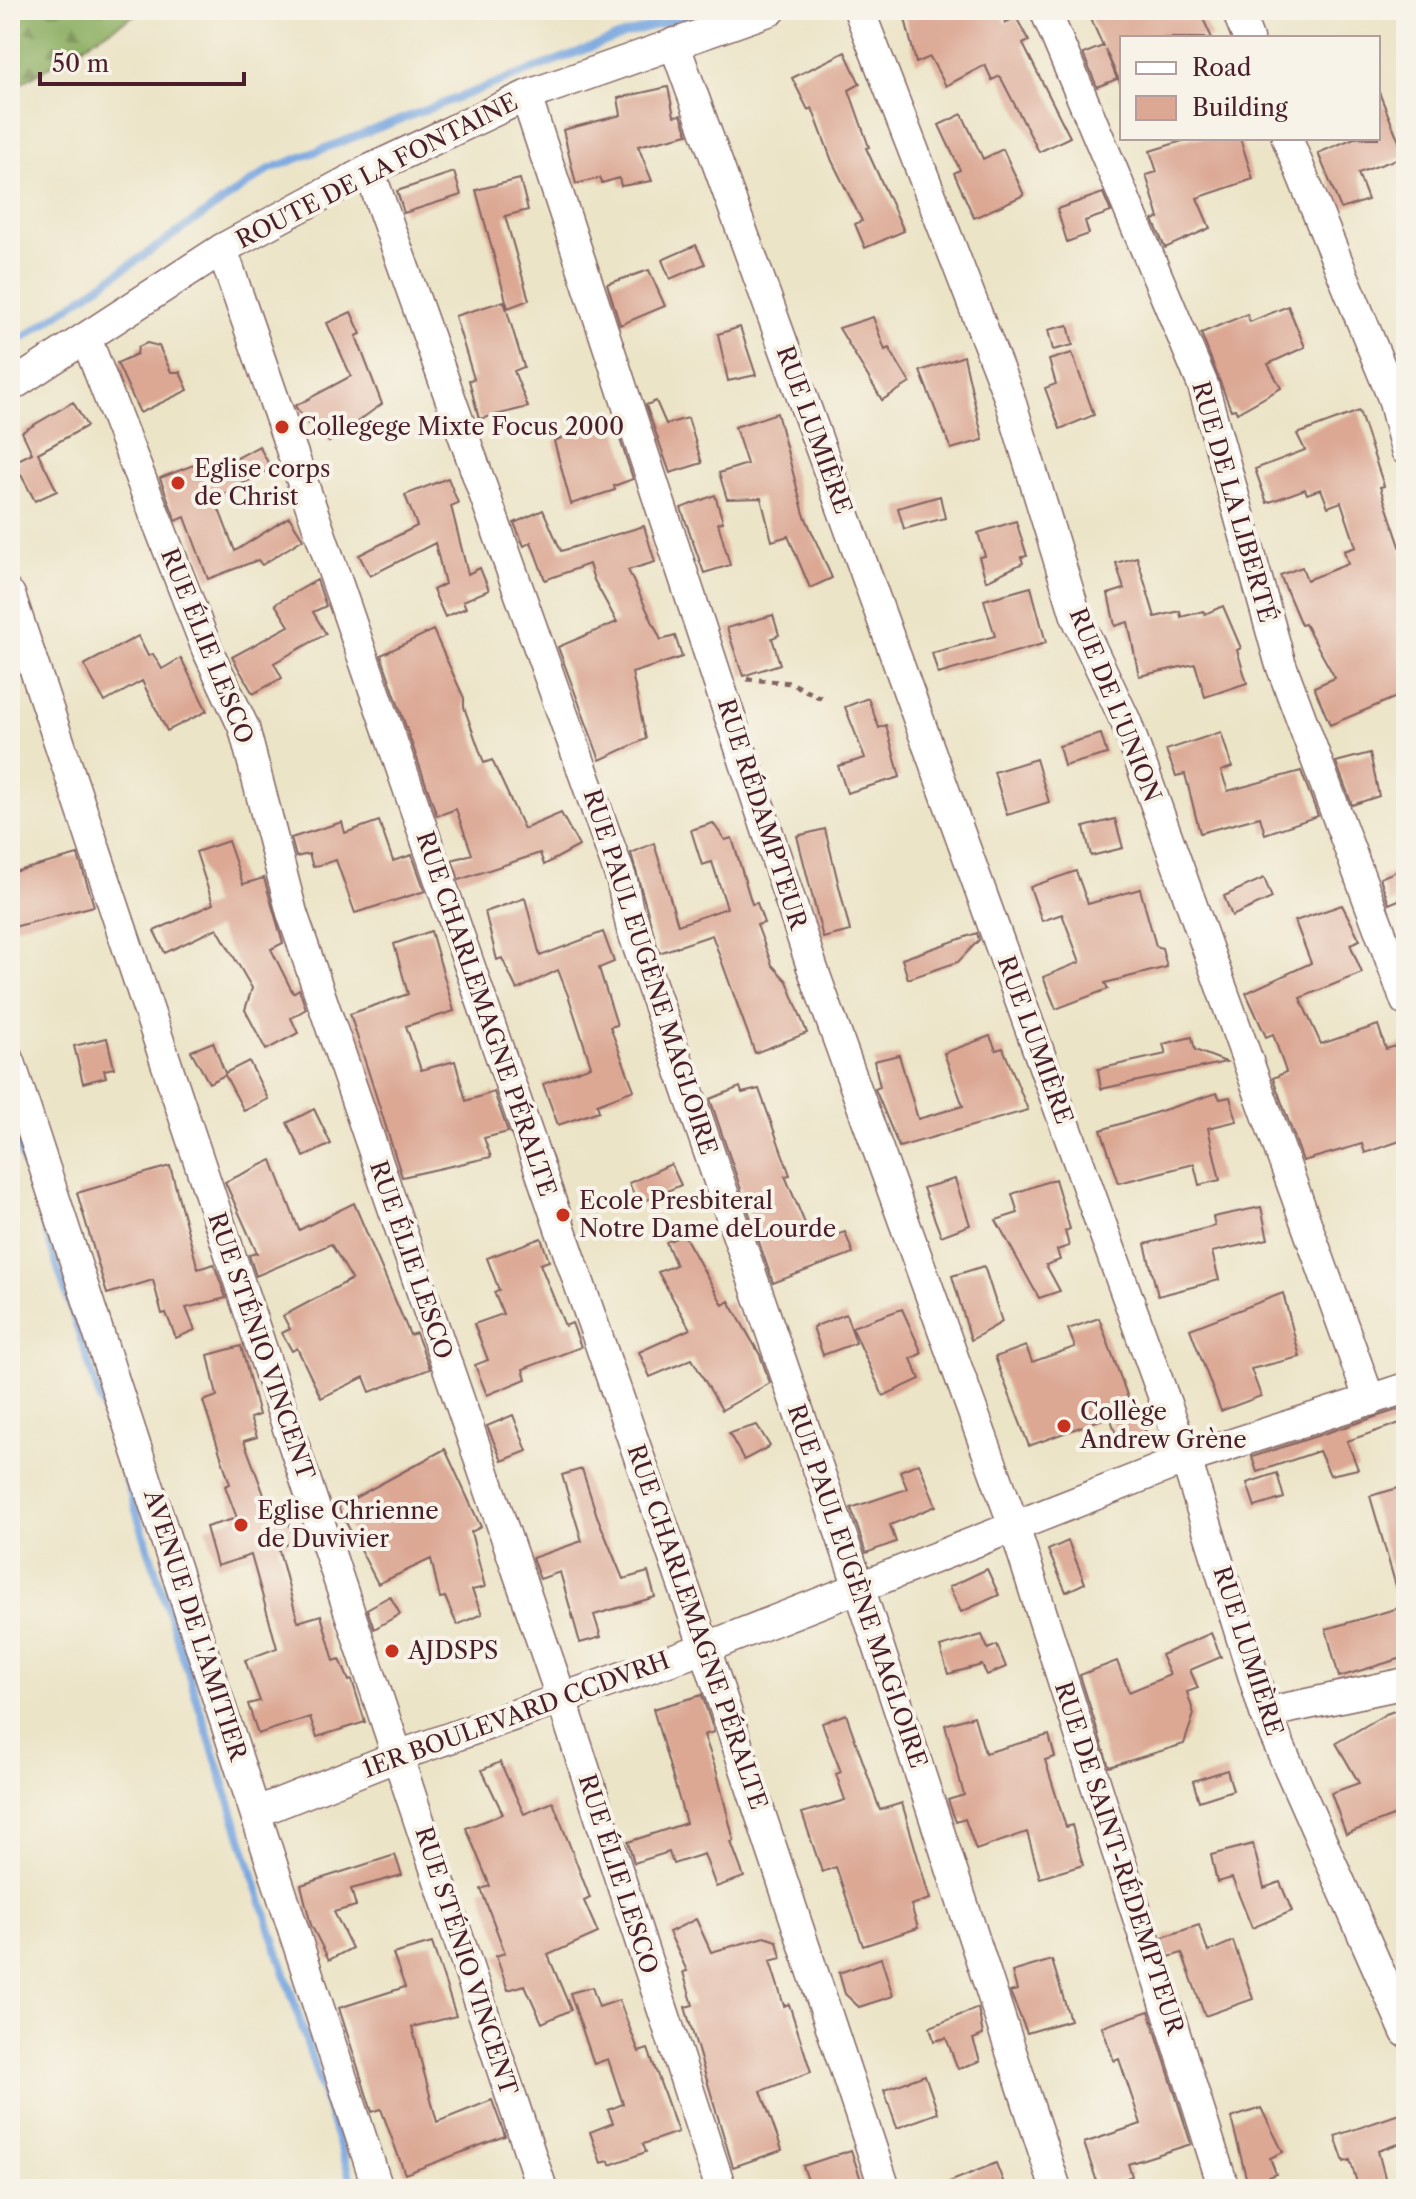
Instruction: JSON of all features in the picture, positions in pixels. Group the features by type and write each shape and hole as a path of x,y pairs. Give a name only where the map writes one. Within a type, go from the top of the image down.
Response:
{"street":[{"name":"ROUTE DE LA FONTAINE","path":"10,387 222,249 369,170 526,96 771,10"},
{"name":"RUE DE L'UNION","path":"859,10 1009,397 1076,616 1126,722 1370,1401"},
{"name":"RUE DE LA LIBERTÉ","path":"1045,10 1203,385 1280,662 1406,1001"},
{"path":"1237,10 1247,36"},
{"name":"RUE LUMIÈRE","path":"674,43 1186,1459 1265,1713 1406,2032"},
{"name":"RUE RÉDAMPTEUR","path":"526,96 812,967 1014,1526"},
{"path":"1288,140 1393,398 1406,450"},
{"name":"RUE PAUL EUGÈNE MAGLOIRE","path":"369,170 622,881 631,926 859,1587 1056,2189"},
{"name":"RUE CHARLEMAGNE PÉRALTE","path":"222,249 705,1648 885,2189"},
{"name":"RUE ÉLIE LESCO","path":"86,338 207,649 244,728 292,913 561,1697 721,2189"},
{"name":"RUE STÉNIO VINCENT","path":"10,595 542,2189"},
{"name":"AVENUE DE L'AMITIER","path":"10,1062 378,2189"},
{"name":"1ER BOULEVARD CCDVRH","path":"257,1812 398,1756 705,1648 1186,1459 1406,1388"},
{"name":"RUE DE SAINT-RÉDEMPTEUR","path":"1014,1526 1224,2189"},
{"path":"1265,1713 1406,1683"}],"path":[{"path":"718,682 743,679 791,683 821,698"}],"green space":[{"path":"10,10 143,10 10,90"}],"building":[{"path":"903,10 1002,10 1005,23 1016,17 1029,41 1023,44 1070,137 1039,152 1000,76 992,80 985,65 946,86 930,57 916,63"},
{"path":"1087,10 1199,10 1211,36 1120,36 1120,83 1105,49 1117,79 1097,87 1083,54 1103,46"},
{"path":"845,52 860,84 849,90 869,147 866,148 904,231 865,248 855,224 862,221 832,161 812,108 808,110 792,78"},
{"path":"668,87 674,116 681,115 688,134 638,146 652,181 621,186 619,178 602,183 600,178 576,184 563,130 621,115 618,98"},
{"path":"1380,95 1405,156 1358,173 1368,200 1341,209 1318,153 1349,140 1380,140"},
{"path":"962,114 983,159 1003,149 1024,195 974,218 954,173 960,170 939,125"},
{"path":"1186,140 1241,140 1253,179 1197,198 1210,228 1165,248 1153,220 1159,218 1146,175 1157,172 1150,151"},
{"path":"454,172 461,195 404,213 397,191"},
{"path":"520,179 528,210 505,216 529,300 508,308 476,190"},
{"path":"1103,193 1111,212 1085,221 1089,234 1067,242 1057,209"},
{"path":"696,245 705,264 670,279 662,260"},
{"path":"649,270 665,306 620,325 607,284"},
{"path":"504,301 524,367 514,371 528,407 479,419 469,380 474,379 455,316"},
{"path":"1288,306 1305,347 1268,364 1281,388 1237,413 1235,409 1231,410 1201,333 1247,314 1250,322"},
{"path":"351,312 361,334 356,336 382,404 329,442 314,420 308,424 295,406 351,376 327,323"},
{"path":"873,317 885,350 889,348 910,383 882,400 839,328"},
{"path":"1068,325 1073,345 1053,350 1048,330"},
{"path":"740,327 756,375 728,381 718,334"},
{"path":"147,343 159,346 171,372 180,372 188,390 140,413 117,363 137,354 138,347"},
{"path":"1072,353 1094,415 1060,429 1045,388 1056,384 1049,360"},
{"path":"964,356 983,440 951,449 920,371"},
{"path":"656,401 666,424 688,418 702,463 670,473 646,405"},
{"path":"73,402 87,426 38,453 57,491 35,501 14,462 32,453 22,432"},
{"path":"1359,411 1406,564 1406,693 1330,725 1314,687 1335,678 1305,624 1301,625 1280,575 1302,567 1307,580 1348,564 1344,551 1356,547 1341,502 1328,507 1321,489 1307,494 1305,489 1267,503 1255,469 1305,450 1297,434"},
{"path":"777,413 804,514 832,578 810,588 788,536 772,541 761,498 727,499 719,473 747,464 735,427"},
{"path":"613,418 633,479 614,486 615,490 571,504 554,441"},
{"path":"259,446 271,468 215,499 235,551 289,517 303,539 262,565 258,560 208,579 185,517 176,521 160,478 201,462 206,475"},
{"path":"448,478 458,503 451,506 468,574 480,568 489,590 463,601 466,608 445,617 433,590 445,584 435,543 370,576 359,555 417,526 405,495"},
{"path":"715,495 723,522 718,523 730,565 704,573 681,508"},
{"path":"940,496 945,518 904,529 898,508"},
{"path":"543,510 561,551 644,526 655,562 628,570 661,640 675,636 682,657 632,673 646,739 600,760 558,647 617,622 594,580 589,564 545,580 531,542 524,546 514,523"},
{"path":"1016,521 1027,556 1021,557 1023,563 986,581 979,557 985,556 978,533"},
{"path":"1137,557 1155,617 1180,611 1181,617 1204,611 1205,614 1223,606 1241,648 1237,650 1247,683 1205,697 1195,664 1139,676 1128,622 1115,626 1108,594 1124,589 1116,563"},
{"path":"317,580 326,606 313,612 326,634 274,663 282,678 253,694 232,657 289,626 275,604"},
{"path":"1031,587 1046,643 938,674 932,653 995,636 984,600"},
{"path":"773,615 779,635 772,638 780,664 743,676 727,628"},
{"path":"433,630 464,698 464,707 484,763 492,760 524,829 561,813 579,846 544,865 540,853 459,880 452,860 472,854 456,809 437,816 381,655"},
{"path":"138,636 148,656 153,654 162,669 181,658 207,711 167,731 142,681 105,702 84,665"},
{"path":"868,698 879,728 886,725 900,777 847,793 838,766 865,758 845,707"},
{"path":"1221,732 1232,767 1221,771 1228,791 1301,771 1318,816 1265,834 1260,817 1200,833 1185,774 1176,776 1166,750"},
{"path":"1101,734 1107,754 1064,766 1059,746"},
{"path":"1370,753 1379,796 1352,805 1336,762"},
{"path":"1036,759 1049,802 1007,815 994,772"},
{"path":"1115,819 1123,848 1091,856 1084,827"},
{"path":"379,821 393,861 412,855 425,891 355,913 336,860 313,867 309,854 296,857 291,838 342,822 345,833"},
{"path":"713,823 725,840 732,838 752,904 757,903 764,923 757,925 772,965 787,981 807,1033 755,1053 712,935 659,953 631,853 654,843 678,925 727,908 712,862 702,865 691,830"},
{"path":"825,829 850,931 823,938 797,836"},
{"path":"228,841 243,884 264,878 283,943 271,949 293,993 299,989 306,1009 291,1018 298,1033 266,1050 245,1010 252,988 217,928 165,953 154,931 213,904 196,852"},
{"path":"78,855 94,906 10,928 10,873"},
{"path":"1406,867 1406,897 1389,904 1380,878"},
{"path":"1076,871 1088,904 1140,889 1156,946 1162,948 1167,967 1105,983 1108,989 1056,1009 1043,977 1080,962 1062,914 1042,921 1030,887"},
{"path":"1264,878 1272,898 1232,916 1224,896"},
{"path":"525,898 540,956 603,932 614,962 599,968 617,1025 610,1027 634,1090 597,1104 599,1111 558,1125 543,1084 591,1066 569,998 558,970 517,990 502,958 497,960 485,912"},
{"path":"1342,905 1360,940 1350,944 1362,973 1300,998 1321,1044 1378,1025 1386,1049 1406,1043 1406,1139 1365,1153 1362,1144 1303,1161 1273,1078 1286,1072 1273,1034 1266,1037 1246,993 1311,963 1295,921"},
{"path":"431,931 454,1011 406,1026 421,1070 455,1061 466,1101 494,1092 508,1132 484,1138 491,1157 402,1177 350,1014 408,994 394,944"},
{"path":"977,933 979,940 958,962 908,979 902,959"},
{"path":"990,1036 996,1050 1003,1048 1028,1110 899,1147 875,1089 880,1087 874,1061 899,1055 918,1119 963,1106 944,1053"},
{"path":"1192,1037 1195,1050 1226,1062 1101,1089 1098,1069 1166,1054 1163,1044"},
{"path":"107,1038 114,1068 104,1070 106,1077 83,1083 74,1046"},
{"path":"213,1042 225,1073 249,1061 268,1099 244,1111 225,1075 209,1083 191,1051"},
{"path":"740,1087 742,1093 759,1089 790,1175 785,1176 809,1233 815,1231 819,1241 845,1232 853,1253 773,1283 710,1099"},
{"path":"1217,1093 1220,1099 1230,1097 1237,1121 1208,1128 1220,1180 1199,1185 1194,1164 1119,1183 1101,1130"},
{"path":"314,1109 331,1144 304,1157 287,1123"},
{"path":"272,1160 299,1230 354,1203 410,1335 416,1333 430,1369 370,1392 364,1377 321,1398 297,1348 292,1351 282,1333 290,1329 283,1316 352,1279 331,1244 256,1276 249,1255 257,1253 225,1182"},
{"path":"671,1164 681,1185 638,1204 629,1183"},
{"path":"170,1166 198,1269 214,1264 226,1298 186,1308 195,1330 176,1338 166,1313 162,1314 153,1280 107,1294 77,1193"},
{"path":"955,1179 970,1225 941,1236 923,1188"},
{"path":"1055,1179 1070,1229 1065,1231 1069,1246 1057,1250 1060,1260 1046,1265 1060,1291 1039,1298 996,1220 1018,1213 1012,1194"},
{"path":"1261,1207 1268,1239 1212,1252 1219,1280 1158,1296 1145,1244 1215,1226 1213,1217"},
{"path":"684,1235 723,1305 729,1301 760,1355 770,1383 722,1410 692,1359 650,1377 639,1352 690,1329 658,1272 676,1265 666,1242"},
{"path":"541,1238 549,1261 540,1264 565,1326 572,1323 581,1347 523,1369 526,1379 487,1395 475,1365 488,1360 474,1324 503,1314 494,1292 499,1290 487,1258"},
{"path":"984,1266 1002,1322 971,1340 952,1276"},
{"path":"1283,1293 1300,1357 1251,1369 1261,1396 1221,1411 1190,1329"},
{"path":"902,1309 922,1353 911,1359 920,1379 883,1396 852,1327"},
{"path":"846,1314 856,1343 823,1355 813,1327"},
{"path":"1099,1318 1135,1417 1140,1416 1148,1438 1120,1447 1110,1416 1029,1446 995,1357 1026,1346 1032,1362 1075,1347 1068,1329"},
{"path":"241,1346 259,1415 250,1418 257,1437 244,1441 269,1508 283,1504 295,1542 278,1547 298,1622 321,1615 334,1661 340,1659 349,1681 352,1680 365,1722 317,1737 310,1717 258,1734 248,1704 260,1701 245,1660 277,1648 251,1555 217,1566 206,1527 237,1518 225,1486 230,1484 203,1401 217,1396 208,1355"},
{"path":"1406,1407 1406,1421 1347,1441 1358,1469 1330,1475 1319,1451 1257,1472 1252,1457"},
{"path":"513,1415 527,1451 502,1461 487,1426"},
{"path":"757,1425 770,1446 744,1460 729,1433"},
{"path":"445,1449 481,1527 471,1532 485,1587 472,1590 482,1614 457,1625 445,1597 440,1598 431,1559 378,1584 338,1507"},
{"path":"919,1463 936,1506 890,1525 896,1542 866,1553 851,1508 907,1489 900,1471"},
{"path":"582,1469 623,1579 648,1572 655,1597 594,1615 601,1637 580,1643 560,1572 540,1579 532,1558 582,1541 562,1475"},
{"path":"1277,1473 1284,1498 1255,1507 1247,1483"},
{"path":"1402,1487 1406,1501 1406,1599 1400,1600 1370,1496"},
{"path":"1068,1541 1085,1583 1066,1592 1048,1550"},
{"path":"987,1569 999,1595 961,1612 949,1587"},
{"path":"390,1596 400,1614 374,1629 367,1609"},
{"path":"1402,1607 1406,1657 1339,1677 1326,1629"},
{"path":"1211,1633 1221,1657 1190,1670 1198,1688 1187,1692 1194,1714 1184,1744 1109,1767 1080,1675 1117,1661 1129,1692 1170,1675 1161,1655"},
{"path":"982,1635 988,1649 997,1645 1006,1667 987,1675 982,1665 948,1674 940,1647"},
{"path":"702,1695 714,1732 704,1735 717,1773 734,1841 731,1842 744,1877 716,1887 704,1854 673,1864 669,1852 634,1863 628,1842 686,1823 653,1709"},
{"path":"1406,1707 1406,1811 1346,1834 1331,1793 1359,1783 1336,1743 1386,1714"},
{"path":"846,1714 880,1810 902,1803 930,1899 911,1905 918,1928 863,1946 836,1867 822,1872 802,1813 845,1800 836,1774 841,1772 822,1723"},
{"path":"974,1716 985,1753 1049,1735 1055,1757 1045,1760 1066,1827 1072,1825 1083,1865 1040,1878 1027,1832 976,1850 965,1819 956,1822 948,1800 964,1795 945,1725"},
{"path":"500,1762 524,1814 553,1802 590,1898 584,1901 598,1933 548,1955 571,2010 542,2023 525,1985 508,1990 496,1956 505,1953 481,1889 490,1886 466,1828 503,1814 482,1770"},
{"path":"1227,1770 1233,1790 1199,1801 1193,1781"},
{"path":"1253,1844 1264,1888 1280,1882 1292,1911 1252,1928 1232,1878 1217,1882 1211,1855"},
{"path":"395,1855 402,1875 351,1889 356,1906 334,1912 352,1948 329,1960 311,1925 301,1885"},
{"path":"696,1919 711,1952 765,1937 777,1941 781,1958 770,1961 784,2006 789,2004 811,2072 761,2091 782,2150 733,2167 685,2007 693,2005 683,1972 687,1971 669,1932"},
{"path":"1199,1925 1208,1952 1233,1941 1253,1999 1205,2016 1182,1953 1169,1957 1163,1937"},
{"path":"432,1943 456,2016 412,2027 437,2122 492,2100 505,2136 405,2174 381,2109 372,2112 339,2008 405,1987 393,1954"},
{"path":"881,1958 893,1996 859,2007 845,1994 839,1973"},
{"path":"1052,1960 1070,2020 1027,2033 1010,1992 1017,1990 1012,1972"},
{"path":"592,1987 599,2007 619,2000 639,2052 648,2049 678,2132 643,2144 646,2152 610,2165 609,2161 601,2163 590,2132 613,2123 608,2110 623,2104 608,2059 594,2064 570,1993"},
{"path":"978,2008 983,2035 973,2039 980,2061 958,2069 946,2038 934,2041 930,2027"},
{"path":"1149,2011 1191,2144 1128,2164 1132,2176 1099,2188 1084,2143 1141,2124 1119,2059 1114,2061 1102,2027"},
{"path":"925,2075 938,2113 897,2128 884,2090"},
{"path":"1261,2108 1283,2152 1270,2158 1276,2174 1248,2185 1231,2118"},
{"path":"1402,2113 1406,2141 1378,2151 1388,2189 1359,2189 1350,2160 1344,2162 1335,2136"},
{"path":"851,2150 864,2189 811,2189 803,2166"},
{"path":"996,2163 1004,2184 990,2189 932,2189"}],"waterway":[{"path":"10,347 270,169 626,34 706,10"},
{"path":"10,1118 354,2189"}],"place":[{"name":"Collegege Mixte Focus 2000","path":"282,427"},
{"name":"Eglise corps de Christ","path":"178,483"},
{"name":"Ecole Presbiteral Notre Dame deLourde","path":"563,1215"},
{"name":"Collège Andrew Grène","path":"1064,1426"},
{"name":"Eglise Chrienne de Duvivier","path":"241,1525"},
{"name":"AJDSPS","path":"392,1651"}]}
